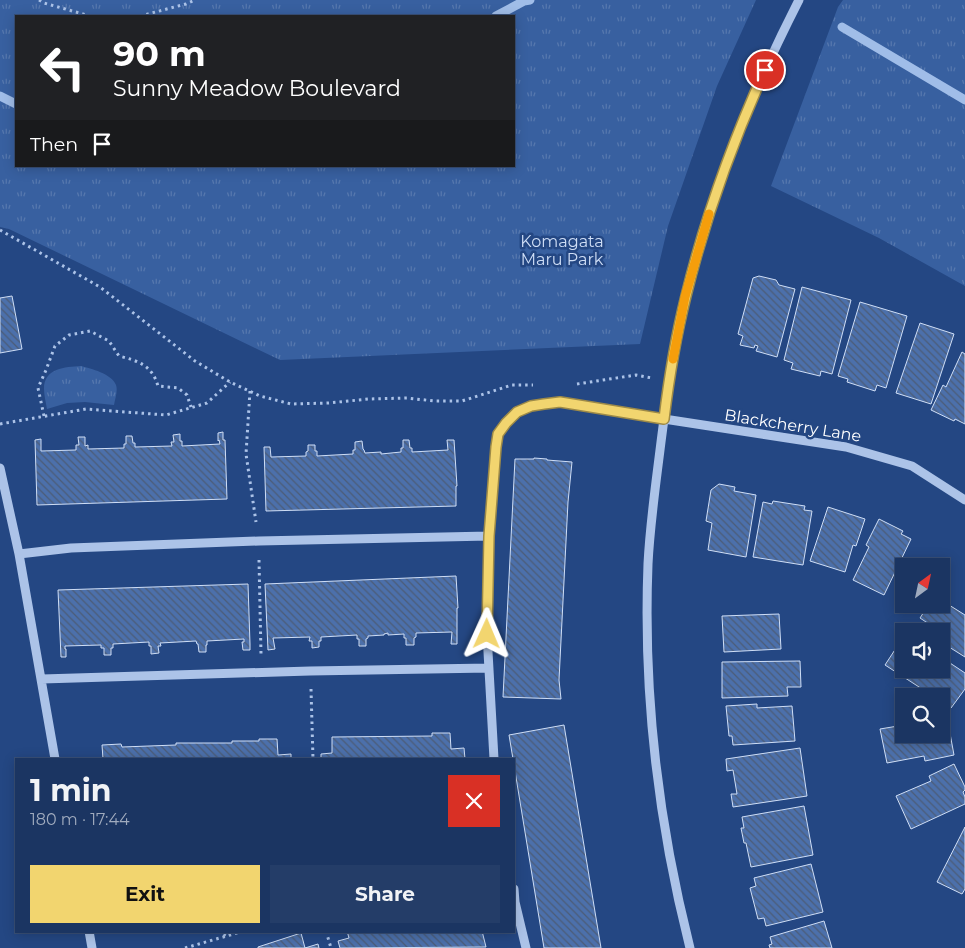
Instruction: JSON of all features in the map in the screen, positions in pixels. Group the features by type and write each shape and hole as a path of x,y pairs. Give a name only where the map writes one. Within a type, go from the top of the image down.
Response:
{"street":[{"path":"690,948 679,906 666,837 656,768 650,700 647,631 648,563 653,494 669,380 685,297 704,231 726,165 751,101 799,0"},
{"name":"Blackcherry Lane","path":"494,758 487,634 489,536 498,434 517,412 531,406 560,402 846,446 912,466 965,500"},
{"path":"0,468 19,554 56,758"},
{"path":"19,554 71,548 489,536"},
{"path":"42,679 489,668"},
{"path":"515,902 526,948"},
{"path":"89,933 92,948"}],"path":[{"path":"38,0 86,15"},
{"path":"144,15 195,0"},
{"path":"0,230 100,287 195,361 230,382 260,396 291,404 398,398 462,401 512,385 540,385"},
{"path":"44,416 38,388 55,346 69,335 90,331 109,341 119,356 141,362 156,377 158,386 178,388 187,395 191,407"},
{"path":"576,384 636,375"},
{"path":"0,424 86,409 166,415 207,402 230,382"},
{"path":"310,671 313,758"},
{"path":"221,933 226,936"},
{"path":"185,948 237,933"},
{"path":"327,933 331,948"}],"green space":[{"name":"Komagata Maru Park","path":"0,0 756,0 717,86 668,226 640,344 280,360 9,229 0,227"},
{"path":"843,0 965,0 965,286 879,238 771,186 838,7"},
{"path":"81,366 110,377 117,390 114,405 85,402 67,403 47,409 44,389 45,382 51,373 62,368"}],"building":[{"path":"759,276 776,280 779,285 795,289 777,357 756,351 758,346 755,345 754,348 740,345 743,336 738,334 753,278"},
{"path":"802,287 851,300 832,374 821,371 820,376 791,369 793,363 784,360"},
{"path":"12,296 22,349 0,353 0,298"},
{"path":"860,302 907,316 886,388 877,385 875,391 847,382 848,379 838,376"},
{"path":"920,323 954,334 931,404 896,393"},
{"path":"962,352 965,354 965,424 931,410 943,385 946,387"},
{"path":"223,432 223,440 225,440 227,499 37,505 35,440 41,439 41,451 76,450 76,445 79,445 78,437 85,437 85,446 88,445 88,449 124,448 126,436 132,436 135,447 172,446 171,442 174,442 173,435 180,434 182,446 220,444 218,433"},
{"path":"403,440 409,440 412,452 448,450 447,440 454,440 457,486 456,506 266,511 264,447 270,447 271,457 306,456 308,445 315,445 317,456 353,454 355,442 362,441 365,453 381,452 381,454 401,452"},
{"path":"534,458 572,462 568,502 559,680 561,699 503,697 515,459"},
{"path":"719,484 735,487 734,491 756,495 746,557 708,550 712,523 706,521 711,490"},
{"path":"773,501 805,506 804,510 812,511 803,565 753,557 763,502 772,504"},
{"path":"828,507 865,519 856,546 853,545 845,572 810,561"},
{"path":"879,519 903,531 901,534 911,539 902,558 895,558 895,572 884,595 853,580 869,547 866,545"},
{"path":"456,576 458,608 457,644 451,644 452,632 416,633 414,645 406,645 404,634 388,635 388,633 368,636 366,646 359,646 357,635 321,637 319,647 312,648 312,641 309,641 310,637 273,638 275,649 268,650 265,584"},
{"path":"248,584 250,650 243,650 242,642 244,642 244,639 207,641 206,652 199,652 196,641 160,643 161,646 158,646 159,653 151,654 149,642 113,644 111,655 104,655 104,648 101,648 101,645 65,646 66,657 61,657 58,590"},
{"path":"950,606 965,615 965,657 950,648 950,623 928,623 920,618 923,613 950,613"},
{"path":"779,614 781,649 724,652 722,616"},
{"path":"895,650 895,671 885,665"},
{"path":"800,661 801,687 787,687 788,696 722,698 722,662"},
{"path":"950,663 965,673 965,689 951,708 950,688 921,688 905,678 950,678"},
{"path":"757,704 757,708 792,706 795,741 733,745 732,736 729,736 726,706"},
{"path":"564,725 601,948 544,948 515,771 515,758 513,758 509,735"},
{"path":"895,726 895,743 950,743 950,733 954,755 925,761 924,756 887,763 880,729"},
{"path":"432,733 450,733 451,749 464,748 465,758 321,758 321,754 332,753 332,737 432,736"},
{"path":"259,739 277,739 278,755 291,754 291,758 103,758 102,745 121,744 122,747 176,745 176,743 259,741"},
{"path":"800,748 807,796 733,807 731,794 737,794 733,770 727,771 726,759"},
{"path":"954,764 965,787 963,792 965,804 911,829 896,796 931,781 929,776"},
{"path":"804,806 813,855 751,867 741,828 744,828 742,817"},
{"path":"965,827 965,889 962,894 937,882"},
{"path":"811,864 823,912 766,926 764,918 758,919 750,888 756,886 754,878"},
{"path":"824,921 832,948 770,948 769,945 772,944 770,937"},
{"path":"301,933 305,948 258,948 258,947"},
{"path":"348,933 482,933 486,947 340,948 338,941 349,938"},
{"path":"318,944 319,948 305,948"}],"waterway":[{"path":"498,15 524,1 530,0"},
{"path":"842,27 965,100"},
{"path":"0,96 15,104"}],"slow traffic":[{"path":"673,359 685,297 709,214"}],"route":[{"path":"487,634 489,536 498,434 517,412 531,406 560,402 664,419 669,380 685,297 704,231 726,165 765,70"}]}
